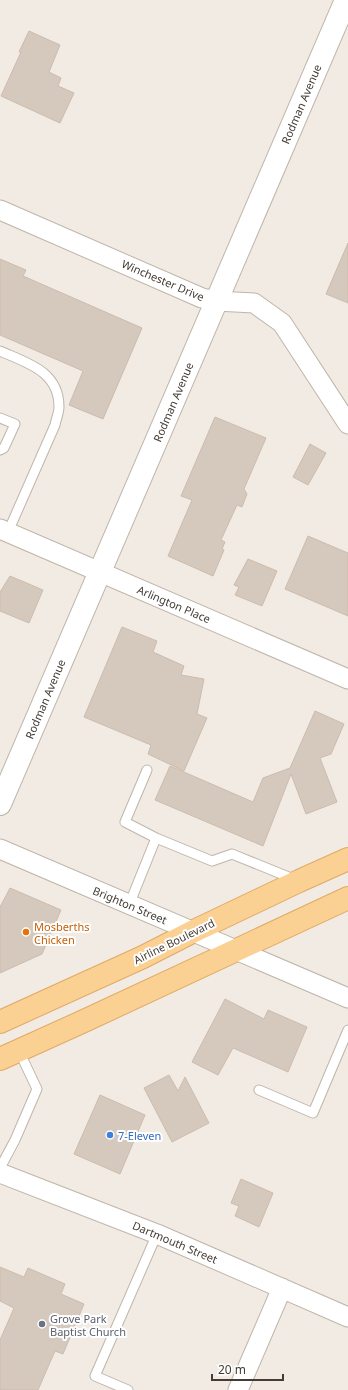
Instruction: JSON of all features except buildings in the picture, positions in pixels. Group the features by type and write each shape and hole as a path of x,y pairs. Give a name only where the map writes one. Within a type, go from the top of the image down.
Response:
{"main road":[{"name":"Airline Boulevard","path":"0,1022 143,957 192,932 348,859"},
{"path":"10,1055 348,898"}],"street":[{"name":"Rodman Avenue","path":"0,804 216,301 344,14"},
{"name":"Winchester Drive","path":"0,210 202,298 216,301 254,304 282,323 348,424"},
{"name":"Arlington Place","path":"4,531 348,679"},
{"name":"Brighton Street","path":"0,849 348,998"},
{"name":"Dartmouth Street","path":"0,1173 157,1234 348,1317"},
{"path":"238,1390 282,1288"}],"lane":[{"path":"0,351 36,367 48,377 56,391 59,407 55,425 4,531"},
{"path":"0,418 15,424 4,448 0,450"},
{"path":"147,770 125,822 156,838 212,861 232,854 299,881"},
{"path":"129,905 156,838"},
{"path":"259,1090 313,1113 348,1030"},
{"path":"0,1168 15,1140 37,1089 10,1055"},
{"path":"128,1390 95,1376 157,1234"}],"place":[{"name":"Mosberths Chicken","path":"26,932"},
{"name":"7-Eleven","path":"110,1135"},
{"name":"Grove Park Baptist Church","path":"42,1324"}]}
